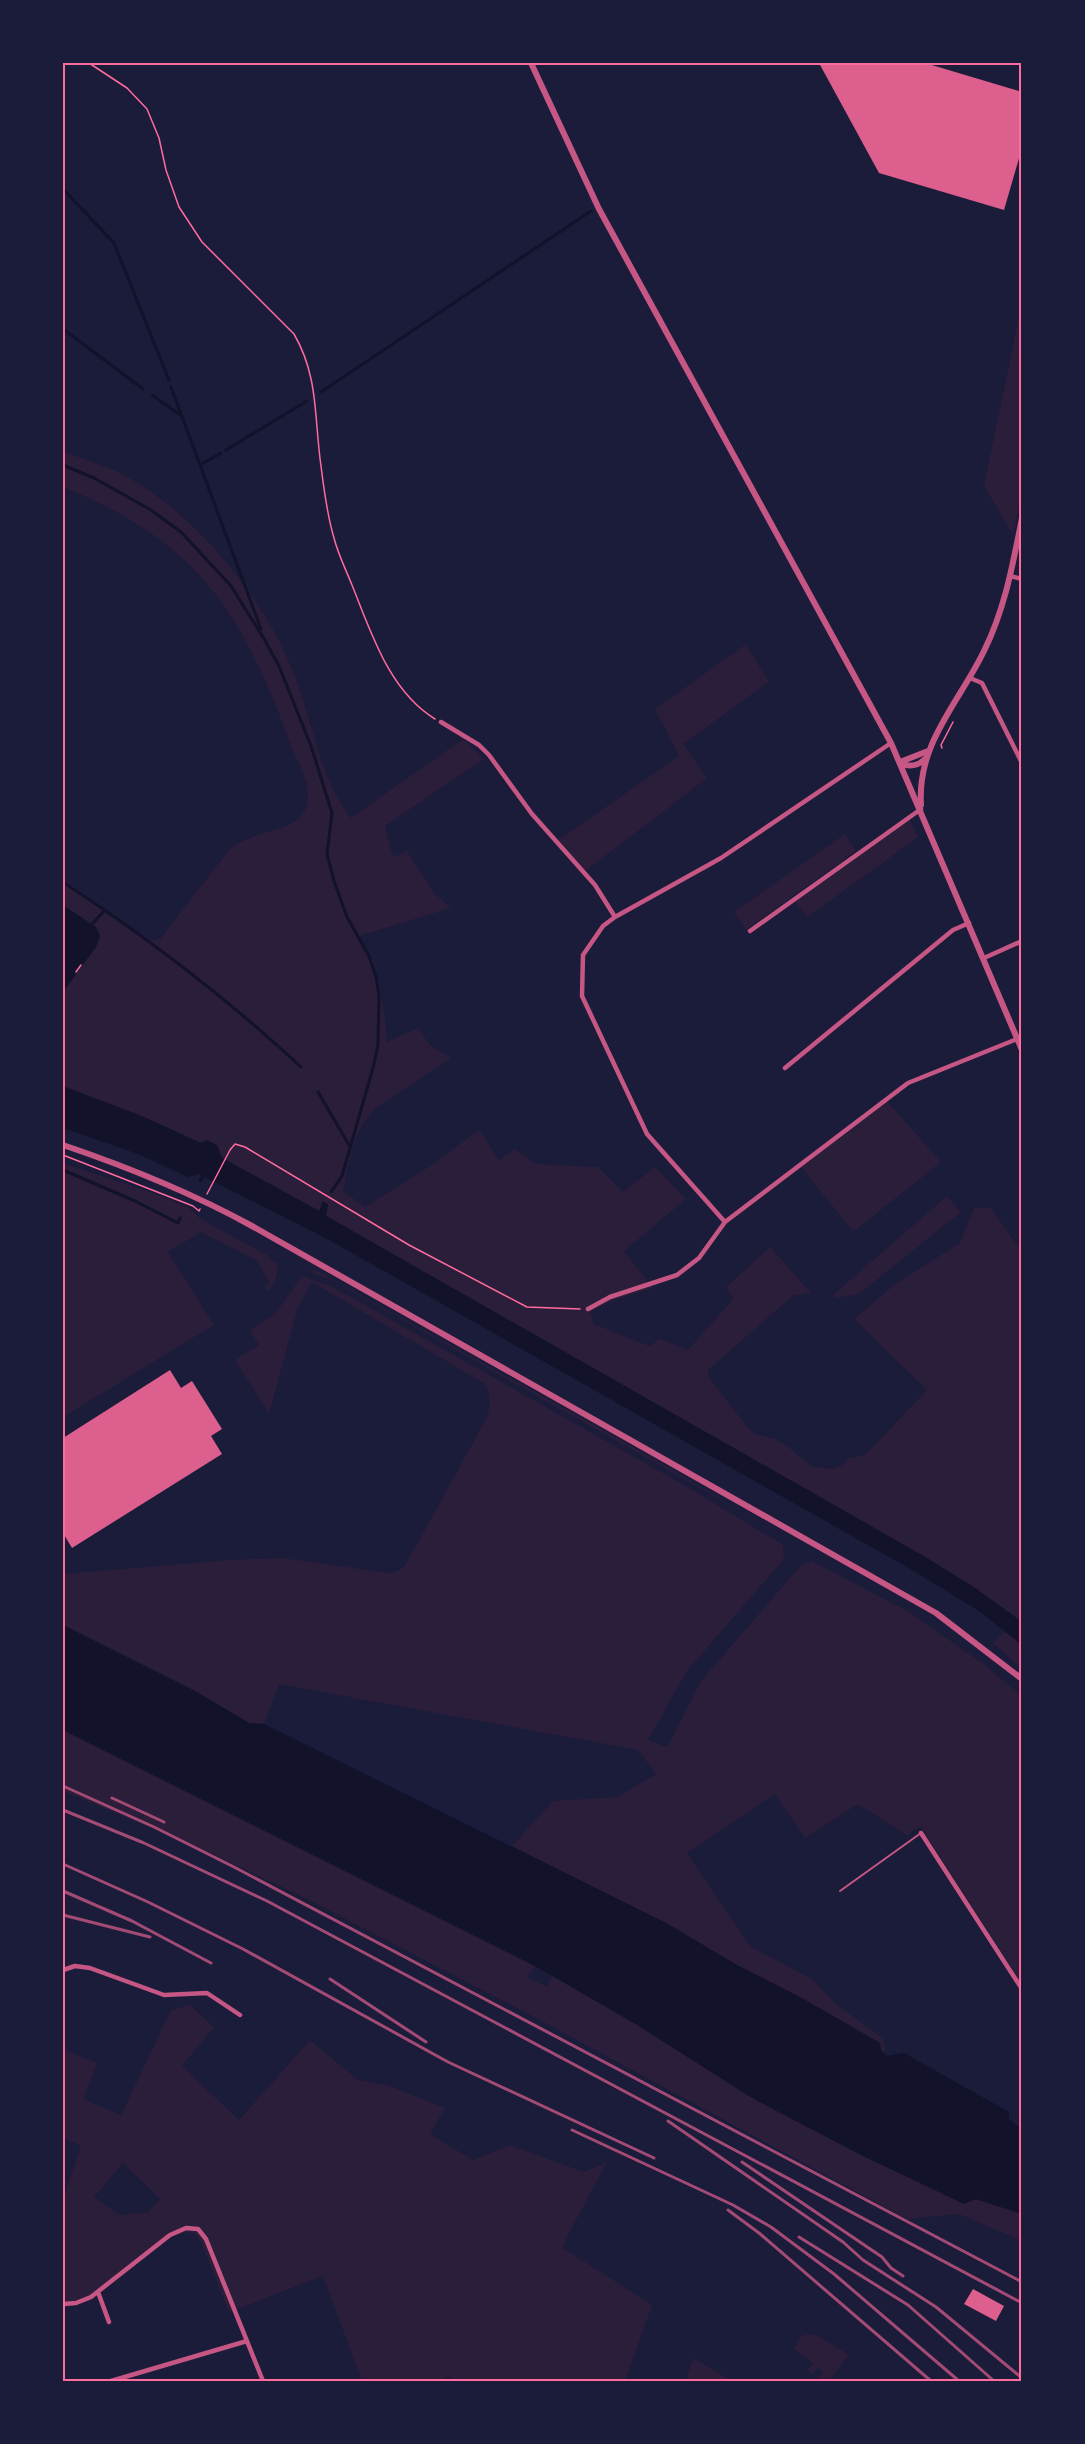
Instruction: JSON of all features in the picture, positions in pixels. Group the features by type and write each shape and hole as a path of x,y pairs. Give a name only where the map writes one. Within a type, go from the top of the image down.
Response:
{"street":[{"path":"531,63 599,209 901,763 1022,1050"},
{"path":"901,763 909,767 921,764 970,678 993,630 1010,576 1022,518"},
{"path":"1010,576 1022,579"},
{"path":"970,678 982,683 1022,762"},
{"path":"441,722 479,745 489,755 532,814 595,885 615,917"},
{"path":"725,1222 647,1134 582,996 583,955 603,926 615,917 721,858 891,743"},
{"path":"921,809 920,788 927,754"},
{"path":"750,931 921,809"},
{"path":"785,1068 947,935 969,923"},
{"path":"984,958 1022,941"},
{"path":"588,1309 610,1297 677,1275 699,1258 725,1222 908,1083 1017,1040"},
{"path":"63,1145 195,1196 252,1226 936,1613 1022,1679"},
{"path":"921,1833 1022,1989"},
{"path":"63,1970 75,1966 90,1968 164,1995 207,1993 240,2015"},
{"path":"63,2304 76,2303 98,2292 170,2235 186,2228 198,2229 206,2239 263,2381"},
{"path":"98,2292 109,2322"},
{"path":"111,2381 247,2341"}],"lane":[{"path":"840,1891 921,1833"}],"path":[{"path":"89,63 127,87 147,109 159,138 166,171 185,216 202,242 294,334 304,352 313,379 321,466 334,540 383,657 416,706 441,722"},
{"path":"942,748 941,745 957,716"},
{"path":"76,972 81,965"},
{"path":"79,968 84,972"},
{"path":"208,1193 224,1159 235,1144 245,1147 409,1245 527,1308 588,1309"},
{"path":"63,1155 193,1206 199,1211"}],"shaded area":[{"path":"1022,302 1022,491 1013,535 984,486"},
{"path":"63,451 122,474 150,491 202,536 248,590 283,649 301,692 326,774 351,818 463,739 484,759 385,826 393,857 407,851 434,893 451,908 356,937 374,962 385,1018 387,1042 418,1028 430,1045 451,1058 376,1108 368,1117 356,1137 343,1191 365,1207 430,1166 479,1130 499,1160 515,1149 536,1164 598,1167 623,1192 655,1167 686,1199 624,1251 653,1288 612,1301 590,1312 594,1324 649,1346 660,1339 688,1350 733,1299 726,1287 770,1247 811,1293 794,1295 708,1370 708,1376 747,1427 755,1434 776,1439 812,1466 832,1469 841,1466 849,1458 865,1455 927,1390 854,1319 894,1285 960,1243 974,1208 991,1208 1022,1252 1022,1376 1019,1379 1022,1383 1022,1622 975,1588 927,1558 326,1216 328,1205 323,1202 320,1211 222,1158 218,1151 144,1117 63,1086 63,879 151,941 160,939 229,850 238,843 281,828 298,819 304,812 308,795 304,777 272,696 253,655 232,618 209,586 181,557 149,532 110,508 63,487"},
{"path":"746,644 769,682 683,744 707,778 584,872 557,841 679,756 655,709"},
{"path":"910,819 918,837 808,917 795,902"},
{"path":"845,834 856,851 746,930 734,912"},
{"path":"63,905 96,927 100,936 96,947 63,992"},
{"path":"63,1086 144,1117 201,1143 207,1140 217,1145 222,1158 319,1211 323,1201 328,1204 326,1216 927,1558 975,1588 1022,1622 1022,1645 979,1611 912,1570 331,1241 198,1174 188,1177 138,1154 63,1128"},
{"path":"886,1100 941,1162 857,1229 851,1229 801,1167"},
{"path":"63,1163 188,1207 201,1219 269,1256 277,1263 277,1267 276,1277 270,1291 264,1287 270,1283 256,1260 201,1232 168,1252 214,1325 63,1417"},
{"path":"947,1196 961,1212 859,1294 836,1298 833,1295"},
{"path":"316,1270 621,1440 778,1532 332,1280 307,1271"},
{"path":"302,1276 333,1287 691,1489 783,1545 784,1559 687,1671 648,1740 667,1747 701,1681 802,1564 812,1561 909,1612 982,1663 1022,1696 1022,1984 921,1827 913,1830 908,1836 858,1804 805,1838 775,1794 687,1853 750,1946 812,1979 836,2004 884,2039 885,2051 881,2051 880,2043 800,1997 737,1965 666,1923 512,1846 553,1801 617,1797 656,1774 638,1750 279,1684 264,1724 249,1723 195,1691 63,1625 63,1574 230,1560 283,1558 389,1573 400,1570 406,1564 487,1417 490,1400 487,1388 485,1384 312,1282 298,1307 269,1414 235,1360 259,1345 250,1330 275,1314"},
{"path":"63,1625 195,1691 249,1723 264,1724 666,1923 737,1965 800,1997 880,2043 881,2051 887,2056 904,2053 1009,2112 1009,2119 1022,2129 1022,2214 976,2199 964,2204 863,2156 754,2099 634,2023 535,1966 63,1730"},
{"path":"1005,1631 1022,1645 1022,1669 993,1643"},
{"path":"63,1730 535,1966 526,1977 548,1987 552,1975 634,2023 754,2099 863,2156 970,2200 976,2199 1022,2214 1022,2241 959,2214 907,2219 540,2020 313,1902 211,1853 63,1791"},
{"path":"190,2005 214,2027 182,2066 239,2120 310,2040 358,2080 389,2086 445,2108 430,2134 473,2160 510,2145 584,2172 607,2162 563,2248 652,2305 625,2381 452,2381 450,2376 438,2381 362,2381 323,2276 229,2312 202,2244 195,2233 176,2235 88,2302 63,2308 63,2198 81,2146 63,2138 63,2049 97,2063 83,2099 121,2115 171,2010","holes":["123,2163 160,2199 148,2212 120,2215 94,2197"]},
{"path":"817,2335 849,2355 829,2381 817,2381 823,2372 818,2368 812,2374 807,2370 813,2363 794,2349 801,2336"},
{"path":"693,2358 732,2381 686,2381"}],"building":[{"path":"819,63 925,63 1022,92 1022,148 1004,210 879,173"},
{"path":"170,1370 181,1388 192,1381 222,1429 211,1436 222,1454 72,1548 63,1533 63,1438"},
{"path":"973,2289 1004,2306 996,2321 964,2304"}],"waterway":[{"path":"63,189 114,243 169,380"},
{"path":"321,392 591,211"},
{"path":"63,329 143,389"},
{"path":"171,387 200,465"},
{"path":"152,395 180,415"},
{"path":"226,450 307,401"},
{"path":"221,453 200,465 261,629"},
{"path":"63,465 94,478 151,510 181,532 231,586 279,666 311,746 332,813 327,854 334,881 347,917 369,956 379,996 378,1045 373,1068 342,1176 331,1192"},
{"path":"63,882 186,969 244,1016 301,1067"},
{"path":"92,924 105,910"},
{"path":"318,1092 349,1145"},
{"path":"63,1170 135,1201 178,1223 180,1218"},
{"path":"200,1181 205,1173"}],"railway":[{"path":"63,1786 154,1827 234,1867 1022,2282"},
{"path":"112,1798 164,1822"},
{"path":"63,1810 144,1843 267,1901 1022,2303"},
{"path":"63,1864 148,1902 243,1949 448,2062 654,2158"},
{"path":"63,1891 132,1921 211,1963"},
{"path":"63,1915 150,1937"},
{"path":"330,1979 426,2042"},
{"path":"668,2121 843,2242 863,2260 936,2307 1022,2378"},
{"path":"572,2130 733,2205 771,2227 834,2274 959,2381"},
{"path":"742,2162 882,2257 891,2268 903,2276"},
{"path":"728,2210 759,2233 931,2381"},
{"path":"799,2237 908,2305 994,2381"}]}
